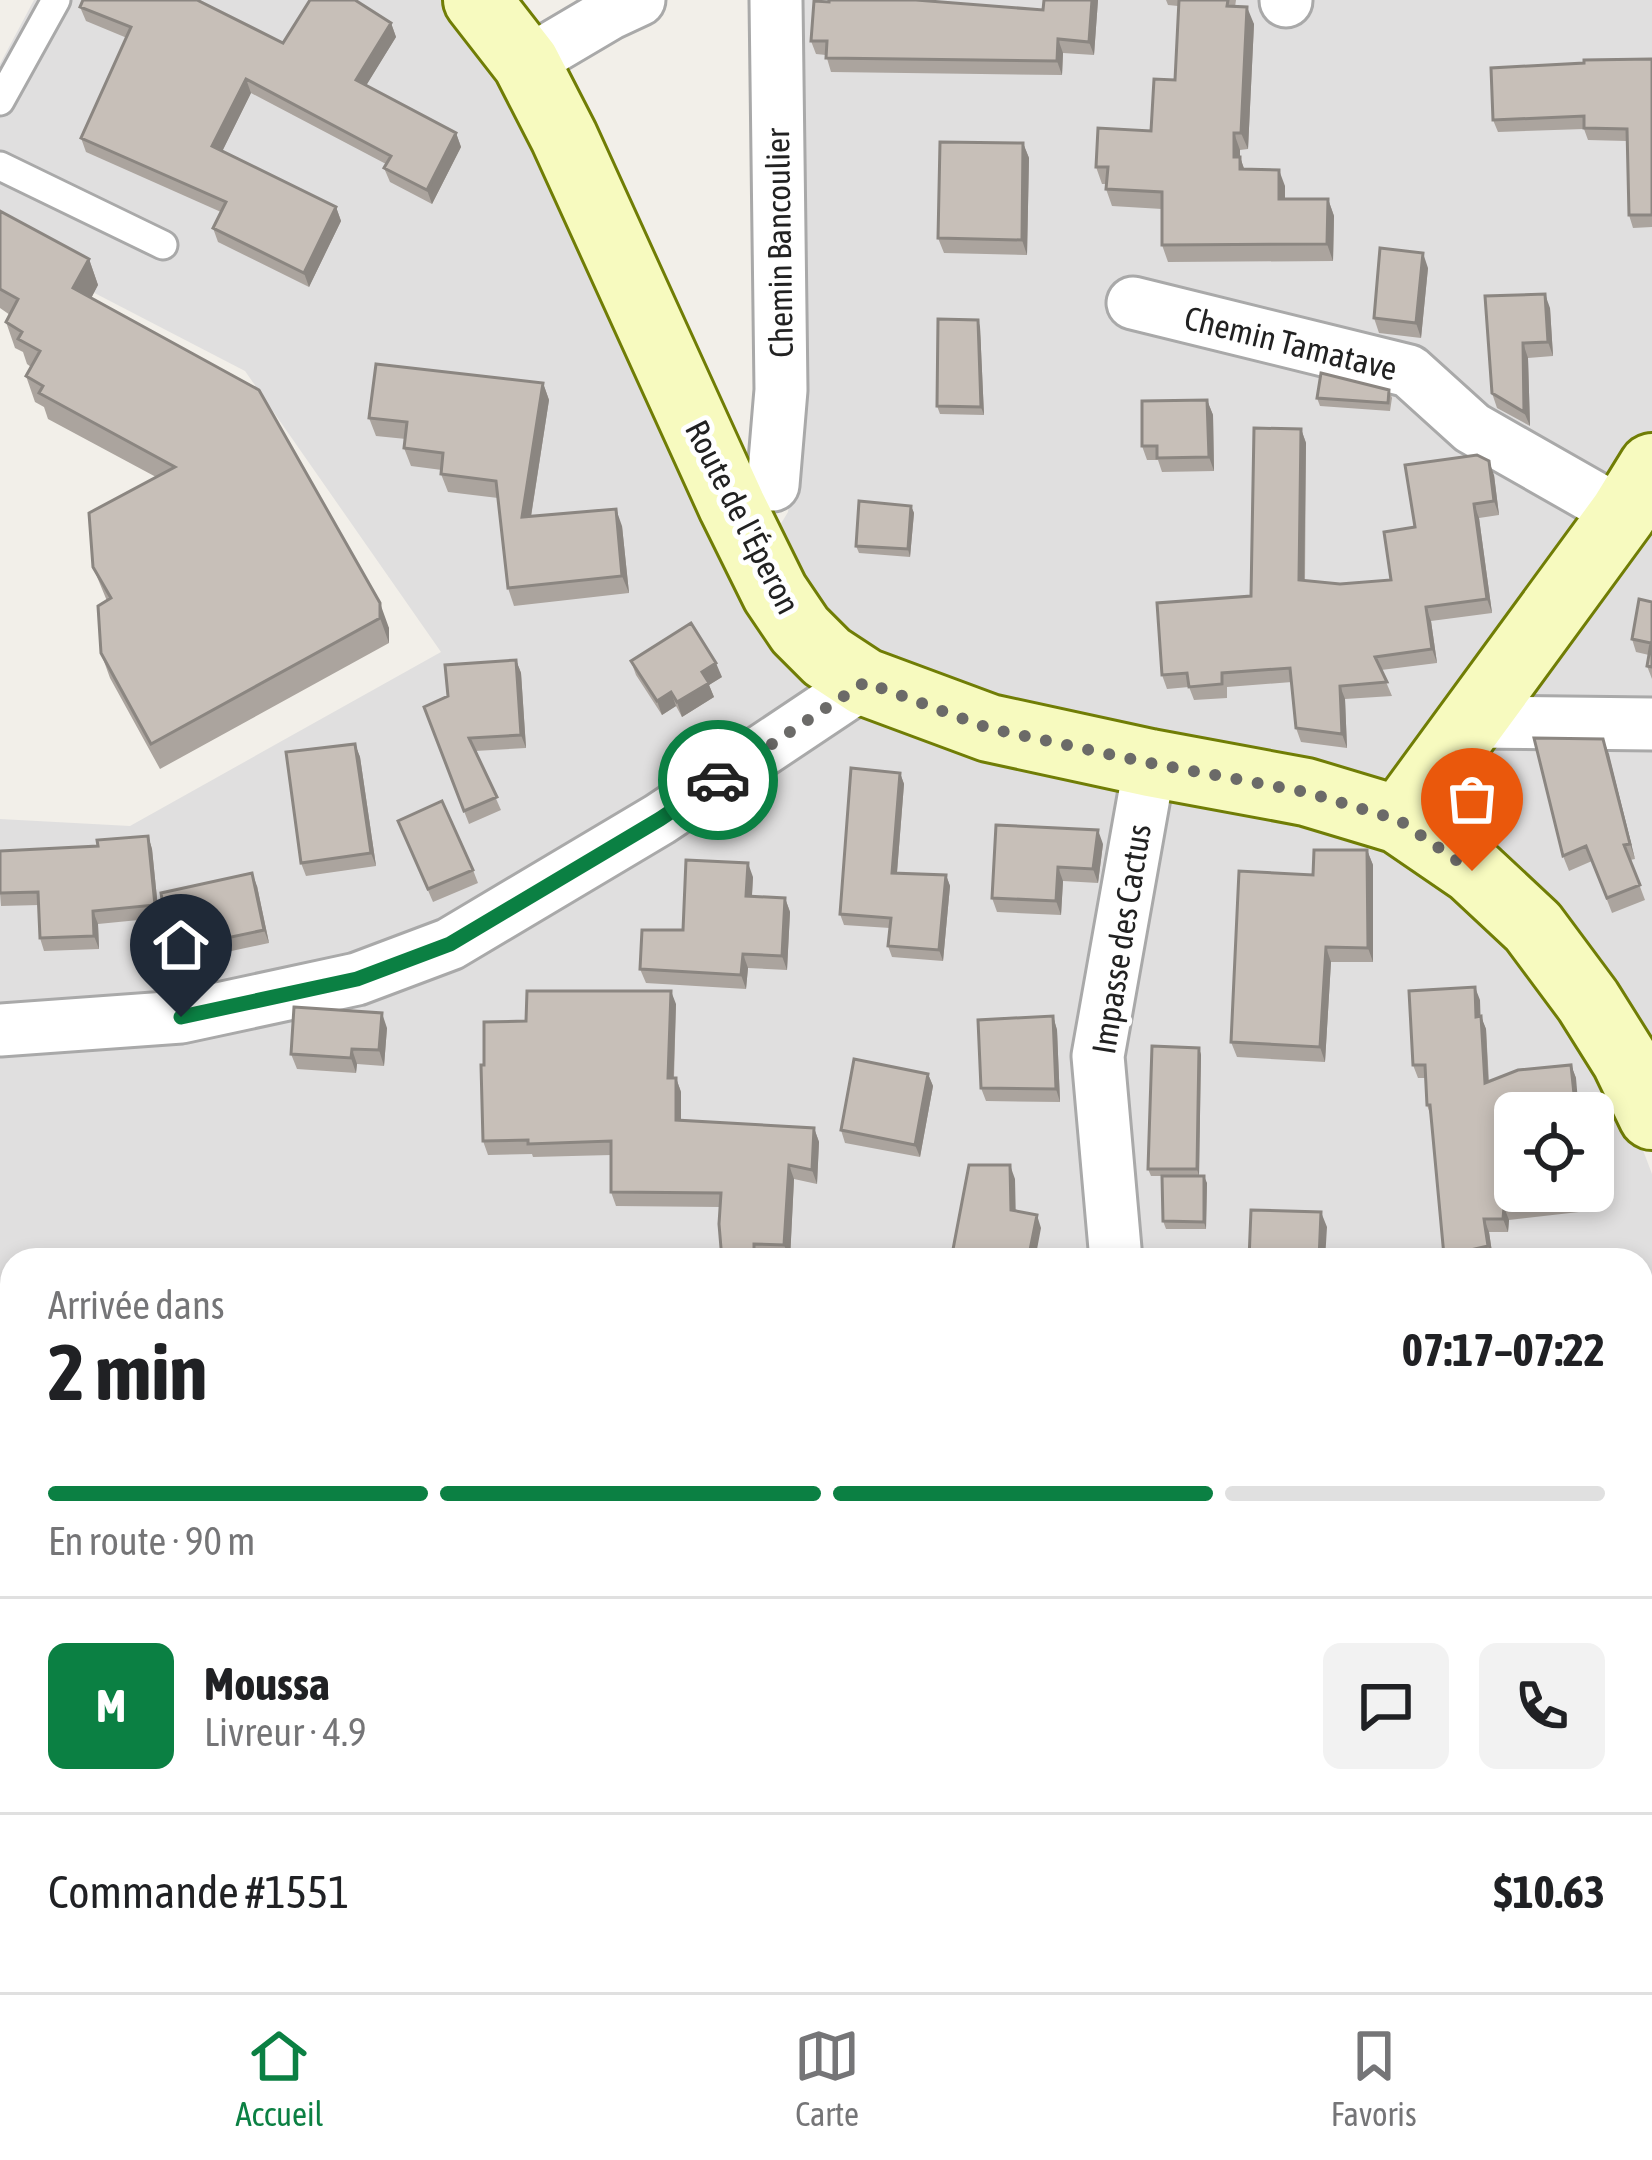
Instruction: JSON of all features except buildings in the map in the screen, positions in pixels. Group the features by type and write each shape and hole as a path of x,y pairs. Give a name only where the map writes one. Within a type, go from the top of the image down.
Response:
{"main road":[{"name":"Route de l'Éperon","path":"477,0 526,63 564,137 775,593 800,630 827,657 865,682 988,728 1306,792 1399,820 1472,871 1533,927 1588,1001 1625,1060 1652,1116"},
{"name":"Chemin Tamatave","path":"1399,820 1638,490"}],"street":[{"path":"526,63 639,0"},
{"name":"Chemin Bancoulier","path":"773,485 781,390 776,0"},
{"name":"Chemin Tamatave","path":"1133,303 1409,371 1472,428 1638,490"},
{"path":"0,1030 181,1017 357,979 450,944 660,819 865,682"},
{"path":"1468,722 1652,724"},
{"name":"Impasse des Cactus","path":"1115,1248 1098,1056 1150,763"}],"lane":[{"path":"0,101 56,0"},
{"path":"0,166 164,245"}],"shaded area":[{"path":"34,0 480,0 825,665 1390,830 1509,921 1629,1113 1652,1174 1652,1248 0,1248 0,819 130,826 441,652 245,371 0,244 0,64"},
{"path":"791,0 1652,0 1652,1116 1471,870 936,710 759,560 788,512 803,388"}],"way so far":[{"path":"718,780 865,682 988,728 1306,792 1399,820 1472,871"}],"route":[{"path":"181,1017 357,979 450,944 718,780"}]}
